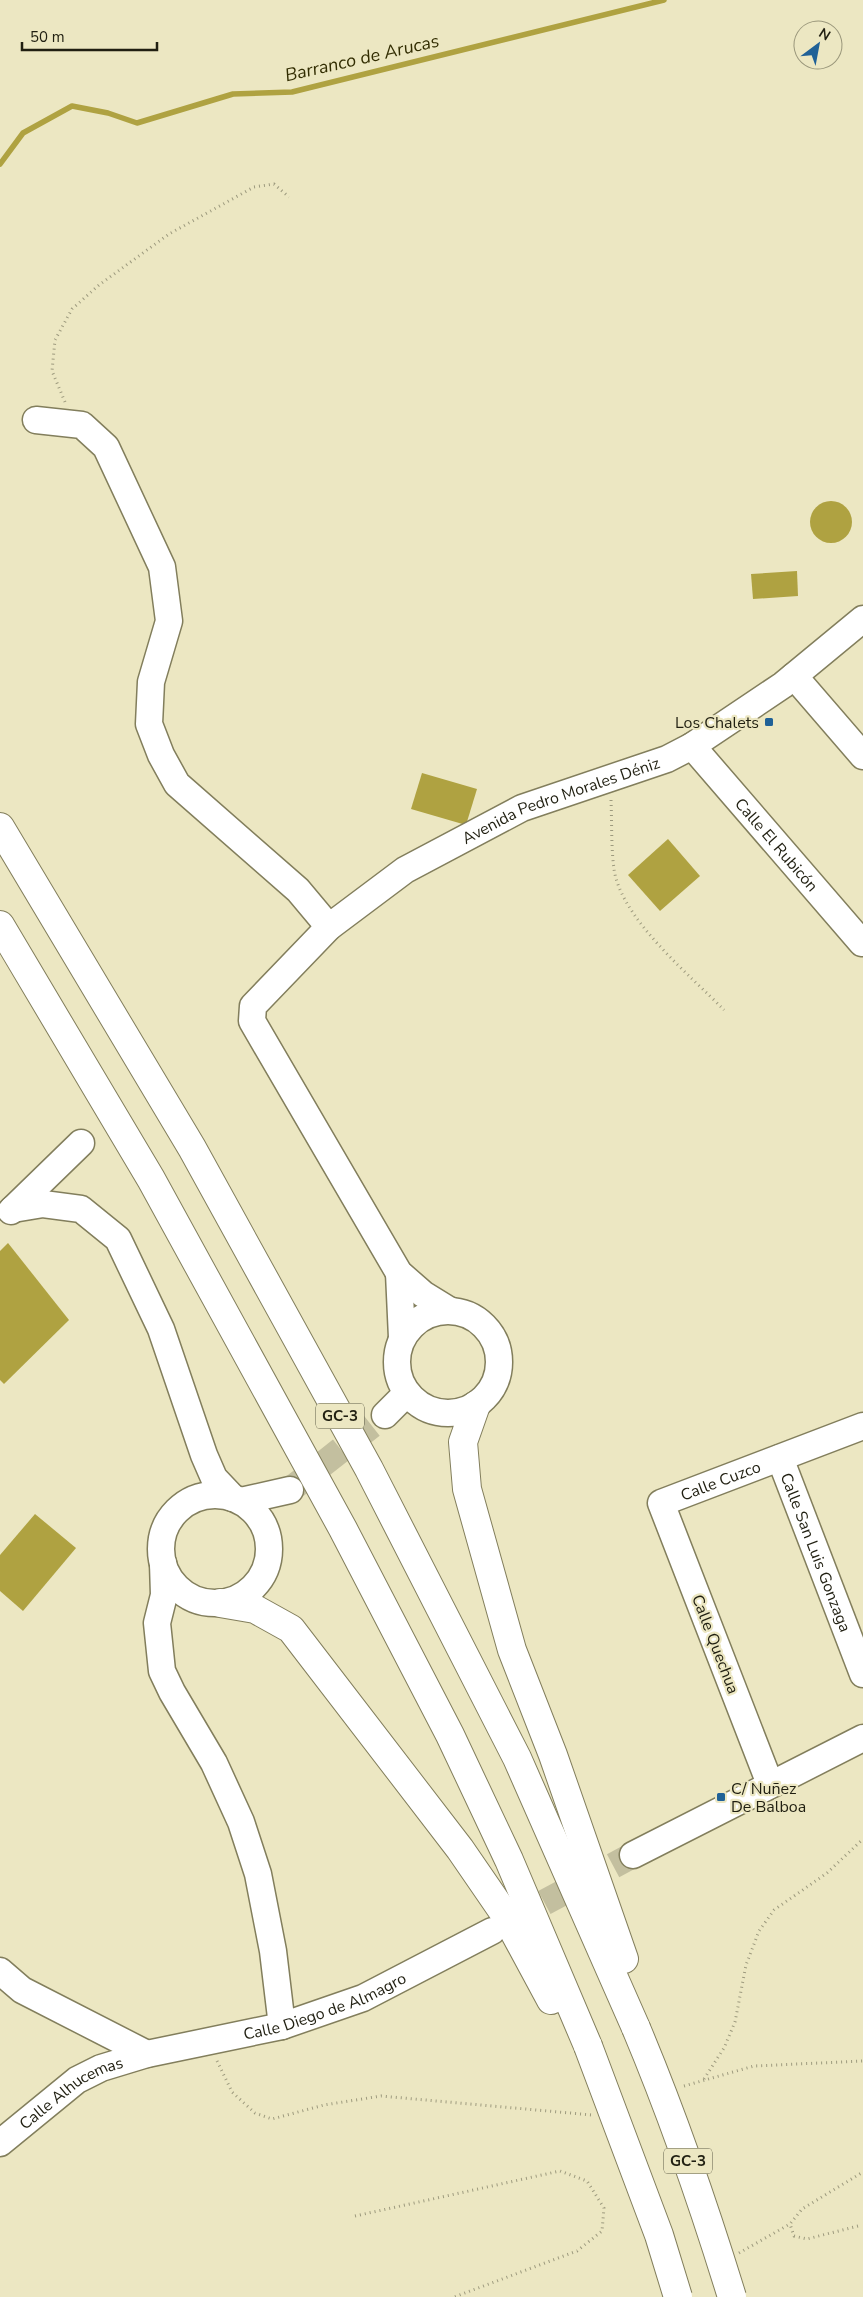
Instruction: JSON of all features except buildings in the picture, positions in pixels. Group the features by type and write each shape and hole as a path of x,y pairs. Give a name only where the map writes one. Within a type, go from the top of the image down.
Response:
{"highway":[{"name":"GC-3","path":"0,827 192,1148 369,1469 517,1758 642,2027 667,2086 732,2297"},
{"name":"GC-3","path":"0,925 151,1179 343,1529 454,1744 509,1860 584,2055 629,2155 659,2234 678,2297"},
{"path":"476,1405 463,1442 467,1489 512,1650 553,1755 642,2027"},
{"path":"213,1603 255,1609 291,1629 460,1849 504,1912 561,2017 584,2055"}],"street":[{"path":"36,420 82,425 106,447 162,567 169,621 151,682 149,724 161,755 178,784 298,890 329,927"},
{"name":"Avenida Pedro Morales Déniz","path":"399,1274 252,1021 253,1006 265,991 329,927 405,870 522,808 667,759 692,746 794,676 863,619"},
{"path":"794,676 863,756"},
{"name":"Calle El Rubicón","path":"692,746 862,943"},
{"path":"7,1215 81,1142"},
{"path":"7,1215 43,1204 81,1209 118,1239 161,1329 197,1438 214,1478 237,1499 252,1509 267,1532 270,1548 268,1564 261,1579 250,1591 236,1599 188,1608 172,1622 159,1645"},
{"path":"399,1274 422,1294 449,1310"},
{"path":"399,1274 402,1338"},
{"path":"449,1310 465,1313 480,1321 491,1333 498,1348 500,1364 496,1380 488,1394 476,1405 462,1411 447,1413 432,1410 418,1404 407,1393 400,1380 397,1352 402,1338 410,1326 435,1312 449,1310"},
{"path":"385,1415 407,1393"},
{"name":"Calle Cuzco","path":"661,1503 863,1426"},
{"path":"185,1504 196,1472 197,1438"},
{"name":"Calle San Luis Gonzaga","path":"780,1458 863,1674"},
{"path":"267,1532 274,1514 290,1490 237,1499 217,1495 200,1497 185,1504 172,1515 164,1530 161,1546 164,1595 157,1623 162,1671 172,1692 214,1763 241,1822 258,1874 273,1951 282,2026"},
{"name":"Calle Quechua","path":"661,1503 770,1784"},
{"path":"163,1563 169,1577 179,1589 191,1598 213,1603"},
{"path":"633,1855 770,1784 827,1758 863,1738"},
{"name":"Calle Diego de Almagro","path":"147,2054 207,2040 282,2026 364,1998 492,1931"},
{"path":"0,1971 22,1990 147,2054"},
{"path":"278,1986 300,2004 321,2012"},
{"path":"244,2033 259,2018 278,1986"},
{"name":"Calle Alhucemas","path":"0,2143 77,2080 101,2068 147,2054"}],"path":[{"path":"82,425 61,396 52,371 55,340 72,309 99,285 169,234 254,187 274,184 289,197"},
{"path":"610,779 614,870 624,900 649,933 724,1010"},
{"path":"704,2080 724,2048 735,2022 746,1965 759,1931 774,1910 827,1873 863,1839"},
{"path":"207,2040 232,2092 255,2112 272,2119 324,2105 381,2096 589,2115 599,2112"},
{"path":"667,2086 704,2080 754,2066 863,2061"},
{"path":"355,2216 560,2171 587,2181 604,2208 602,2230 577,2251 454,2297"},
{"path":"858,2226 807,2239 794,2236 790,2224 802,2209 863,2172"}],"shaded area":[{"path":"835,501 843,504 849,510 852,522 849,534 843,540 827,543 819,540 813,534 810,518 813,510 819,504"},
{"path":"797,571 798,596 753,599 751,574"},
{"path":"422,773 477,789 466,825 411,809"},
{"path":"668,839 700,876 660,911 628,875"},
{"path":"8,1243 69,1320 4,1384 0,1380 0,1251"},
{"path":"35,1514 76,1548 23,1611 0,1591 0,1555"}],"waterway":[{"name":"Barranco de Arucas","path":"0,164 23,133 72,106 108,113 137,123 233,94 292,92 664,0"}],"tunnel":[{"path":"290,1490 385,1415"},
{"path":"510,1921 633,1855"}],"place":[{"name":"Los Chalets","path":"769,722"},
{"name":"C/ Nuñez De Balboa","path":"721,1797"}]}
